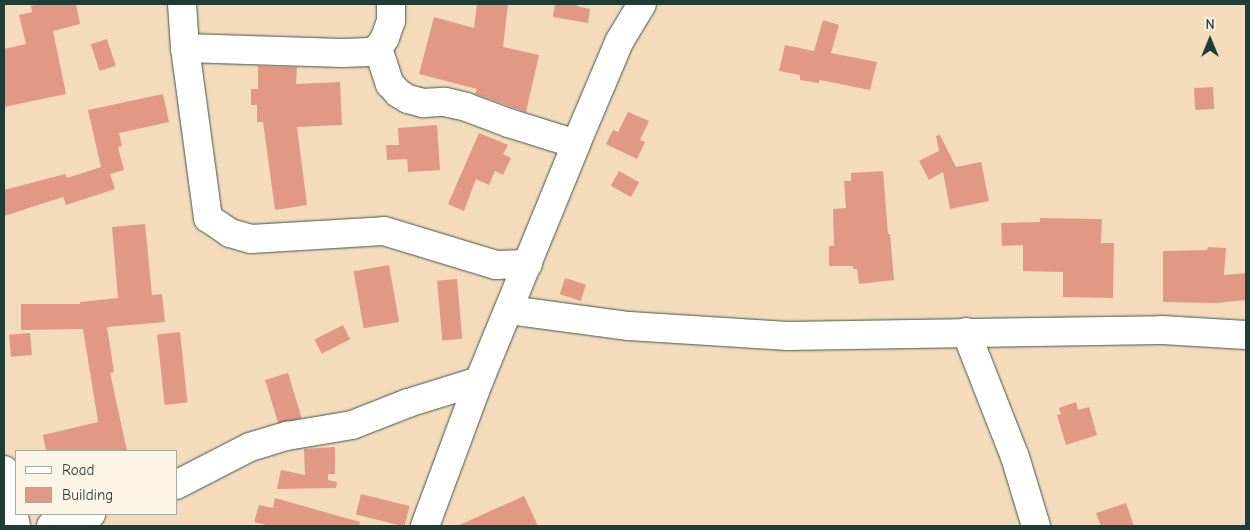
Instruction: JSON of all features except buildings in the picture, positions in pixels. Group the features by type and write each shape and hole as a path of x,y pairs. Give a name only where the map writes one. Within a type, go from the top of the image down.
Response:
{"street":[{"path":"182,4 185,48 208,218 230,233 251,239 384,231 496,265 528,264"},
{"path":"185,48 342,53 371,52 378,48 385,38 391,21 391,4"},
{"path":"426,526 479,381 576,144 619,42 642,4"},
{"path":"378,48 390,84 398,93 408,99 423,103 445,102 466,107 576,144"},
{"path":"508,310 629,326 788,336 1162,330 1246,334"},
{"path":"966,332 1015,456 1036,526"},
{"path":"178,484 250,447 287,436 352,425 408,403 479,381"},
{"path":"4,470 16,526"},
{"path":"51,526 89,515"}]}
